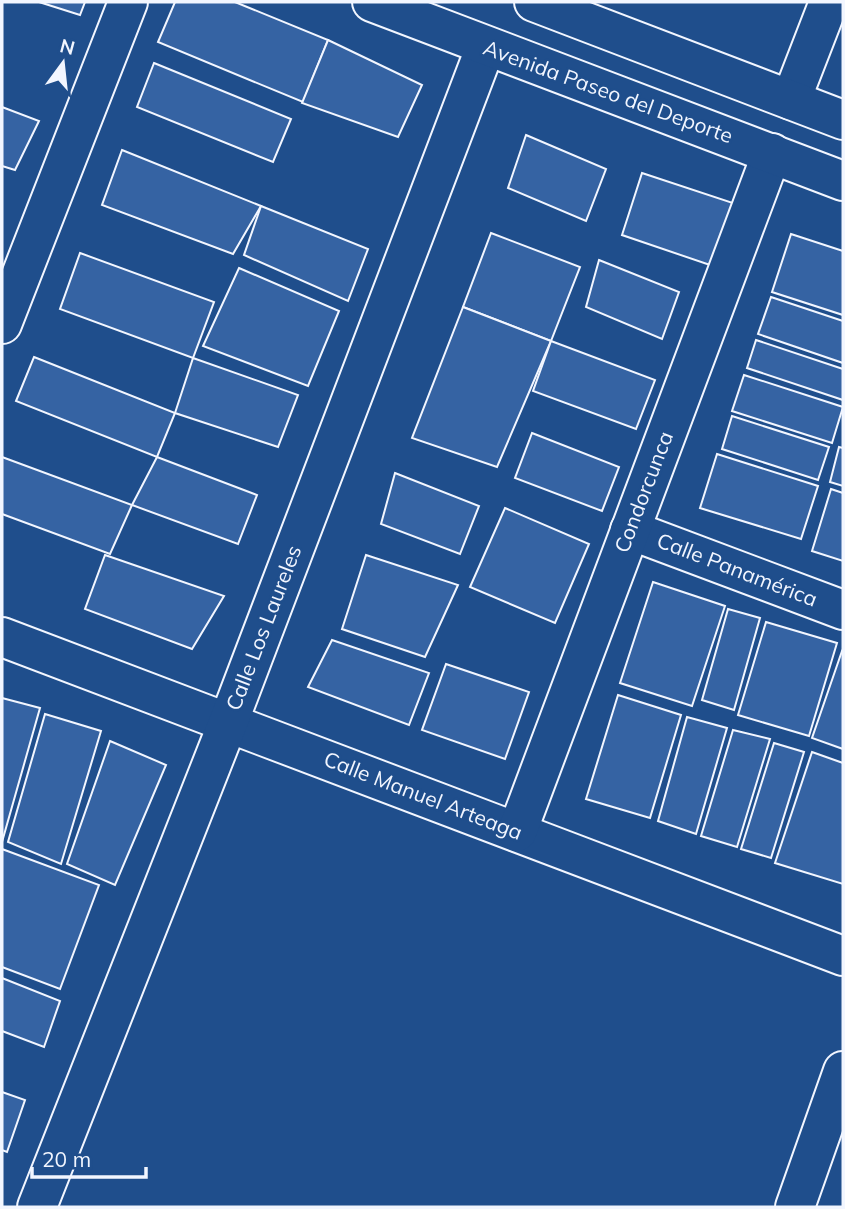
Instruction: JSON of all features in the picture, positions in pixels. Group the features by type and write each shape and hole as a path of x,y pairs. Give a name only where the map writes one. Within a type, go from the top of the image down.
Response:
{"street":[{"path":"2,324 128,2"},
{"name":"Avenida Paseo del Deporte","path":"372,2 843,181"},
{"path":"534,2 843,120"},
{"path":"791,100 829,2"},
{"name":"Calle Los Laureles","path":"37,1207 228,723 486,47"},
{"name":"Condorcunca","path":"517,832 772,153"},
{"name":"Calle Panamérica","path":"630,530 843,610"},
{"name":"Calle Manuel Arteaga","path":"2,637 843,956"},
{"path":"796,1207 843,1071"}],"building":[{"path":"39,2 85,2 80,15"},
{"path":"175,2 235,2 328,40 303,102 158,42"},
{"path":"328,40 422,85 398,137 302,103"},
{"path":"154,63 291,119 273,162 137,107"},
{"path":"2,107 39,121 15,170 2,166"},
{"path":"526,135 606,169 586,221 508,188"},
{"path":"122,150 261,206 233,254 102,205"},
{"path":"642,173 733,203 710,265 622,235"},
{"path":"261,206 368,249 348,301 244,255"},
{"path":"491,233 580,267 551,341 463,307"},
{"path":"791,234 843,251 843,315 772,292"},
{"path":"80,253 214,302 193,358 60,309"},
{"path":"599,260 679,292 662,339 586,307"},
{"path":"239,268 339,311 308,386 203,346"},
{"path":"771,297 843,321 843,363 758,334"},
{"path":"463,307 551,341 497,467 412,438"},
{"path":"756,340 843,369 843,400 747,368"},
{"path":"551,341 655,380 636,429 533,391"},
{"path":"34,357 175,413 157,457 16,401"},
{"path":"193,358 298,395 278,447 175,413"},
{"path":"744,375 843,407 832,443 732,411"},
{"path":"732,416 829,447 818,480 722,449"},
{"path":"532,433 619,467 602,511 515,478"},
{"path":"839,447 843,448 843,486 830,482"},
{"path":"717,454 818,486 801,539 700,508"},
{"path":"2,457 132,505 110,554 2,514"},
{"path":"157,457 257,495 238,544 132,505"},
{"path":"395,473 479,506 460,554 381,524"},
{"path":"831,489 843,493 843,561 812,551"},
{"path":"505,508 589,544 555,623 470,587"},
{"path":"105,555 224,596 192,649 85,609"},
{"path":"366,555 458,585 425,657 342,629"},
{"path":"653,582 725,606 692,706 620,683"},
{"path":"728,609 760,618 734,710 702,700"},
{"path":"766,622 837,643 809,736 738,715"},
{"path":"332,640 429,673 409,725 308,687"},
{"path":"843,652 843,749 812,738"},
{"path":"446,664 529,692 505,759 422,730"},
{"path":"618,695 681,715 650,818 586,799"},
{"path":"2,698 40,708 2,842"},
{"path":"45,714 101,731 61,864 8,842"},
{"path":"687,717 727,728 696,834 658,821"},
{"path":"733,730 770,739 737,847 701,836"},
{"path":"110,741 166,765 115,885 67,864"},
{"path":"774,743 804,752 771,858 741,849"},
{"path":"812,752 843,763 843,884 775,863"},
{"path":"2,849 99,885 60,989 2,967"},
{"path":"2,978 60,1001 44,1047 2,1031"},
{"path":"2,1092 25,1100 7,1152 2,1150"}]}
